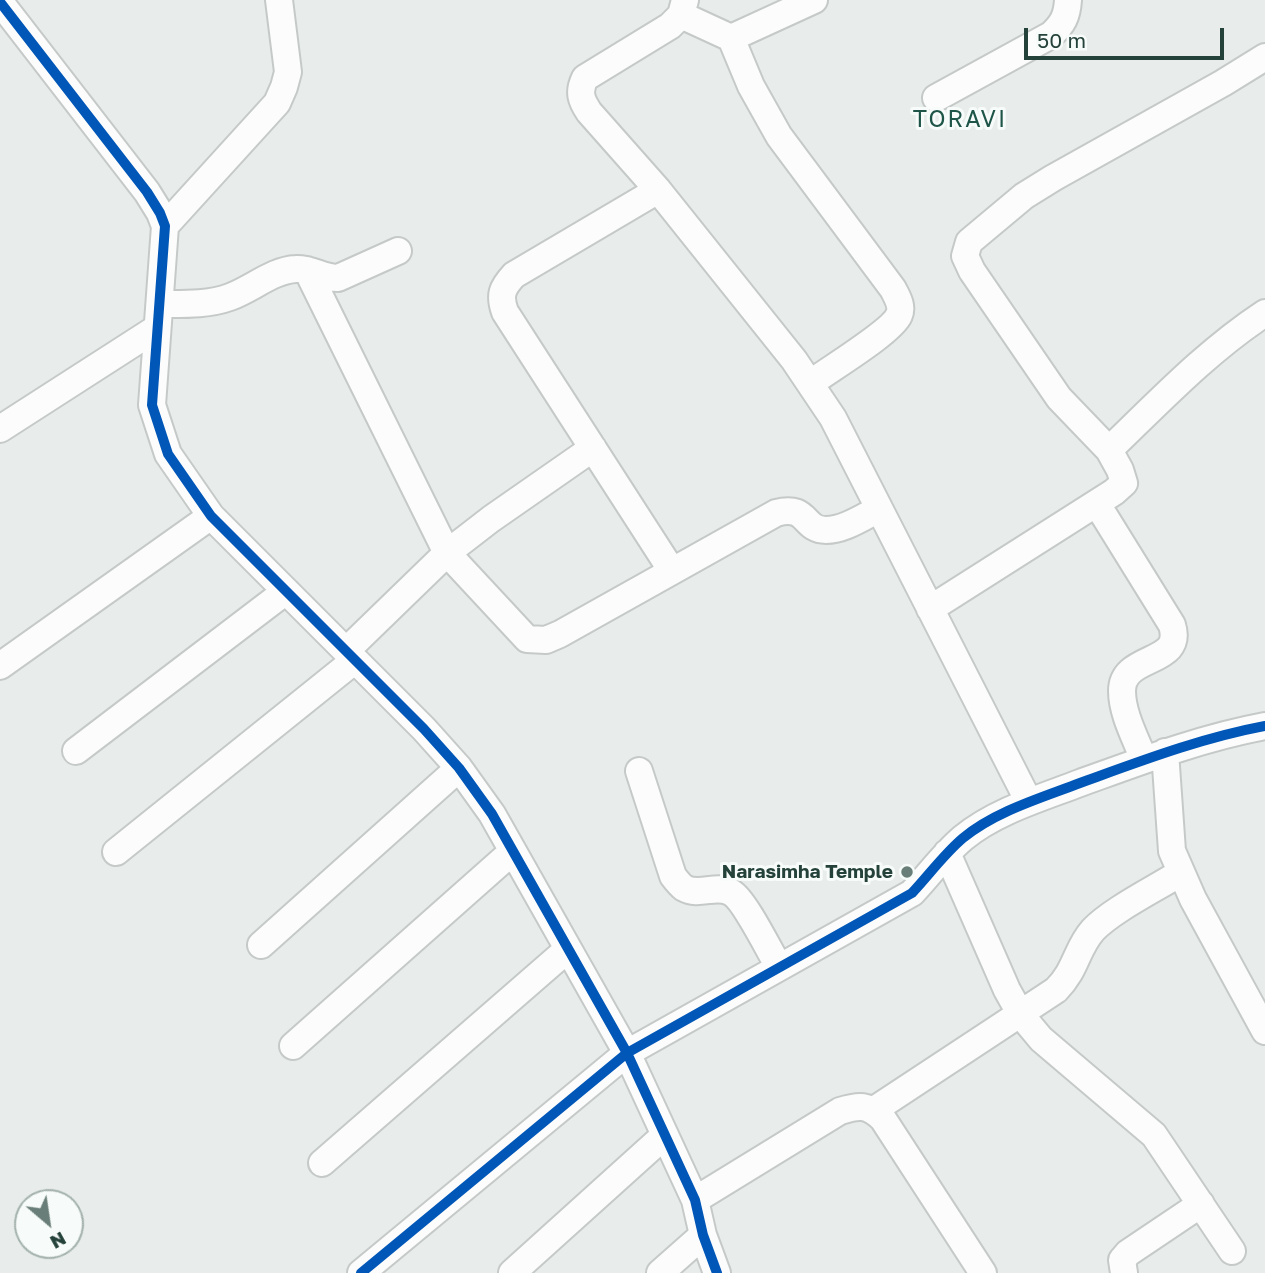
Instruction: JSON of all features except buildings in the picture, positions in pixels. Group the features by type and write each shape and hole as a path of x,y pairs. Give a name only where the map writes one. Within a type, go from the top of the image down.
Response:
{"street":[{"path":"166,226 277,103 288,72 279,0"},
{"path":"730,38 814,0"},
{"path":"936,98 1051,35 1062,25 1068,0"},
{"path":"0,2 147,192 166,226 152,405 168,454 211,516 459,768 492,814 626,1053 695,1200 703,1234 717,1273"},
{"path":"811,383 886,330 899,316 900,304 893,289 779,136 751,86 730,38 683,8 670,26 585,78 580,88 581,100 658,190 811,383 833,418 1029,802"},
{"path":"930,609 1124,483 1109,450 1059,398 972,271 965,256 969,243 1024,196 1052,178 1265,57"},
{"path":"658,190 514,275 502,288 500,299 505,312 672,571"},
{"path":"0,429 158,316 232,296 282,272 296,269 338,278 398,251"},
{"path":"307,270 447,554 527,639 545,640 560,634 776,513 789,509 799,512 815,527 825,530 839,528 879,509"},
{"path":"1109,450 1211,352 1265,313"},
{"path":"116,852 351,656 447,554 491,519 593,448"},
{"path":"1097,503 1172,625 1175,636 1173,645 1166,652 1131,670 1124,680 1122,692 1126,712 1155,756 1172,850 1180,873 1265,1031"},
{"path":"0,666 211,516"},
{"path":"76,751 286,591"},
{"path":"361,1273 626,1053 912,893 947,853 964,837 986,823 1029,802 1155,756 1204,739 1265,726"},
{"path":"261,945 459,768"},
{"path":"639,771 673,876 684,888 696,892 719,889 733,893 779,967"},
{"path":"293,1046 513,851"},
{"path":"947,853 1007,990 1021,1015 1041,1039 1154,1135 1232,1251"},
{"path":"874,1110 1056,990 1069,978 1085,942 1094,930 1108,918 1180,873"},
{"path":"322,1163 568,948"},
{"path":"695,1200 840,1111 857,1106 874,1110 883,1119 983,1273"},
{"path":"512,1273 664,1135"},
{"path":"1125,1273 1122,1260 1128,1253 1201,1204"},
{"path":"660,1273 703,1234"}],"cycle path":[{"path":"0,2 147,192 165,226 152,405 168,454 211,516 424,729 459,768 492,814 627,1053 695,1200 703,1235 717,1273"},
{"path":"361,1273 627,1053 912,893 956,844 976,828 1035,800 1148,758 1265,726"}],"place":[{"name":"Narasimha Temple","path":"907,872"}],"district":[{"name":"TORAVI","path":"960,120"}]}
